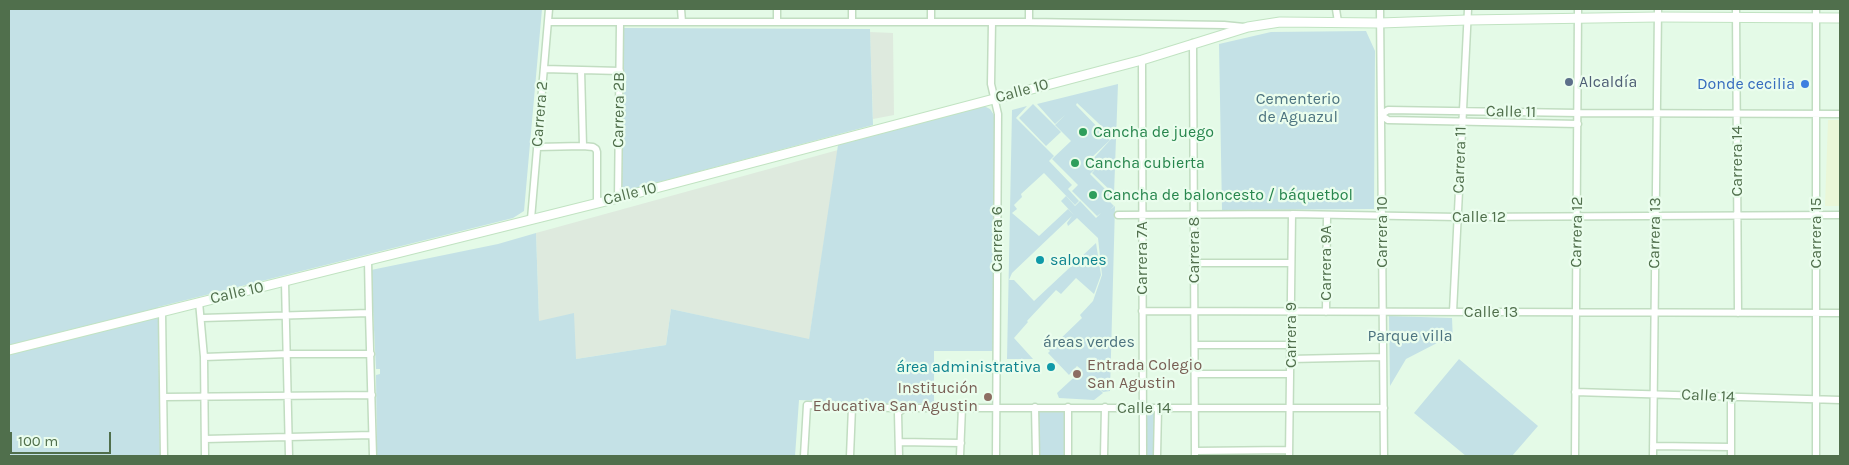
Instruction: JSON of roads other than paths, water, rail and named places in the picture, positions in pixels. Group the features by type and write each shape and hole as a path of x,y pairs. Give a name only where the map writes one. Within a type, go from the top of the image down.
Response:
{"street":[{"name":"Carrera 2","path":"531,219 549,9"},
{"path":"681,9 682,22"},
{"path":"777,9 777,22"},
{"path":"852,9 852,22"},
{"path":"930,9 931,22"},
{"path":"1029,9 1029,22"},
{"path":"1336,9 1338,22"},
{"name":"Carrera 10","path":"1380,9 1384,456"},
{"name":"Carrera 11","path":"1454,312 1468,9"},
{"name":"Carrera 12","path":"1575,456 1578,9"},
{"name":"Calle 10","path":"9,350 618,198 1142,60 1248,27 1280,22 1578,20 1658,13 1816,14 1840,18"},
{"name":"Carrera 13","path":"1653,456 1658,13"},
{"name":"Carrera 14","path":"1736,13 1738,313"},
{"name":"Carrera 15","path":"1816,14 1816,456"},
{"name":"Calle 10","path":"548,22 1029,22 1224,24 1248,27"},
{"name":"Carrera 6","path":"992,22 991,84 998,114 996,456"},
{"name":"Carrera 2B","path":"618,198 620,23"},
{"name":"Carrera 8","path":"1193,43 1196,454"},
{"name":"Carrera 7A","path":"1142,60 1143,456"},
{"path":"544,69 620,71"},
{"path":"582,70 583,146"},
{"name":"Calle 11","path":"1578,124 1388,120 1381,115 1388,110 1840,114"},
{"path":"537,146 593,147 598,152 597,203"},
{"name":"Calle 12","path":"1118,215 1292,214 1382,217 1840,215"},
{"name":"Carrera 9","path":"1289,453 1292,214"},
{"name":"Carrera 9A","path":"1326,312 1327,215"},
{"path":"368,260 373,456"},
{"path":"1194,263 1291,264"},
{"path":"286,282 289,456"},
{"path":"199,302 202,318 204,357 205,456"},
{"path":"162,311 164,456"},
{"name":"Calle 13","path":"1142,311 1840,313"},
{"path":"202,318 370,313"},
{"path":"1195,345 1290,346"},
{"path":"204,357 371,354"},
{"path":"1290,359 1383,357"},
{"path":"1195,374 1290,374"},
{"name":"Calle 14","path":"1575,392 1840,400"},
{"path":"164,397 372,395"},
{"path":"1731,397 1731,456"},
{"name":"Calle 14","path":"804,456 807,405 893,408 1384,408"},
{"path":"850,456 852,407"},
{"path":"899,456 898,413 905,407"},
{"path":"960,456 962,407"},
{"path":"1035,407 1036,456"},
{"path":"1068,407 1068,456"},
{"path":"1104,456 1105,408"},
{"path":"1157,456 1158,408"},
{"path":"205,439 372,435"},
{"path":"900,442 961,443"},
{"path":"1653,446 1731,447"},
{"path":"1196,454 1289,453"}],"place":[{"name":"Alcaldía","path":"1569,82"},
{"name":"Donde cecilia","path":"1805,84"},
{"name":"Cancha de juego","path":"1083,132"},
{"name":"Cancha cubierta","path":"1075,163"},
{"name":"Cancha de baloncesto / báquetbol","path":"1093,195"},
{"name":"salones","path":"1040,260"},
{"name":"área administrativa","path":"1051,367"},
{"name":"Entrada Colegio San Agustin","path":"1077,374"},
{"name":"Institución Educativa San Agustin","path":"988,397"}],"park label":[{"name":"Cementerio de Aguazul","path":"1298,108"},
{"name":"Parque villa","path":"1410,336"},
{"name":"áreas verdes","path":"1089,342"}]}
